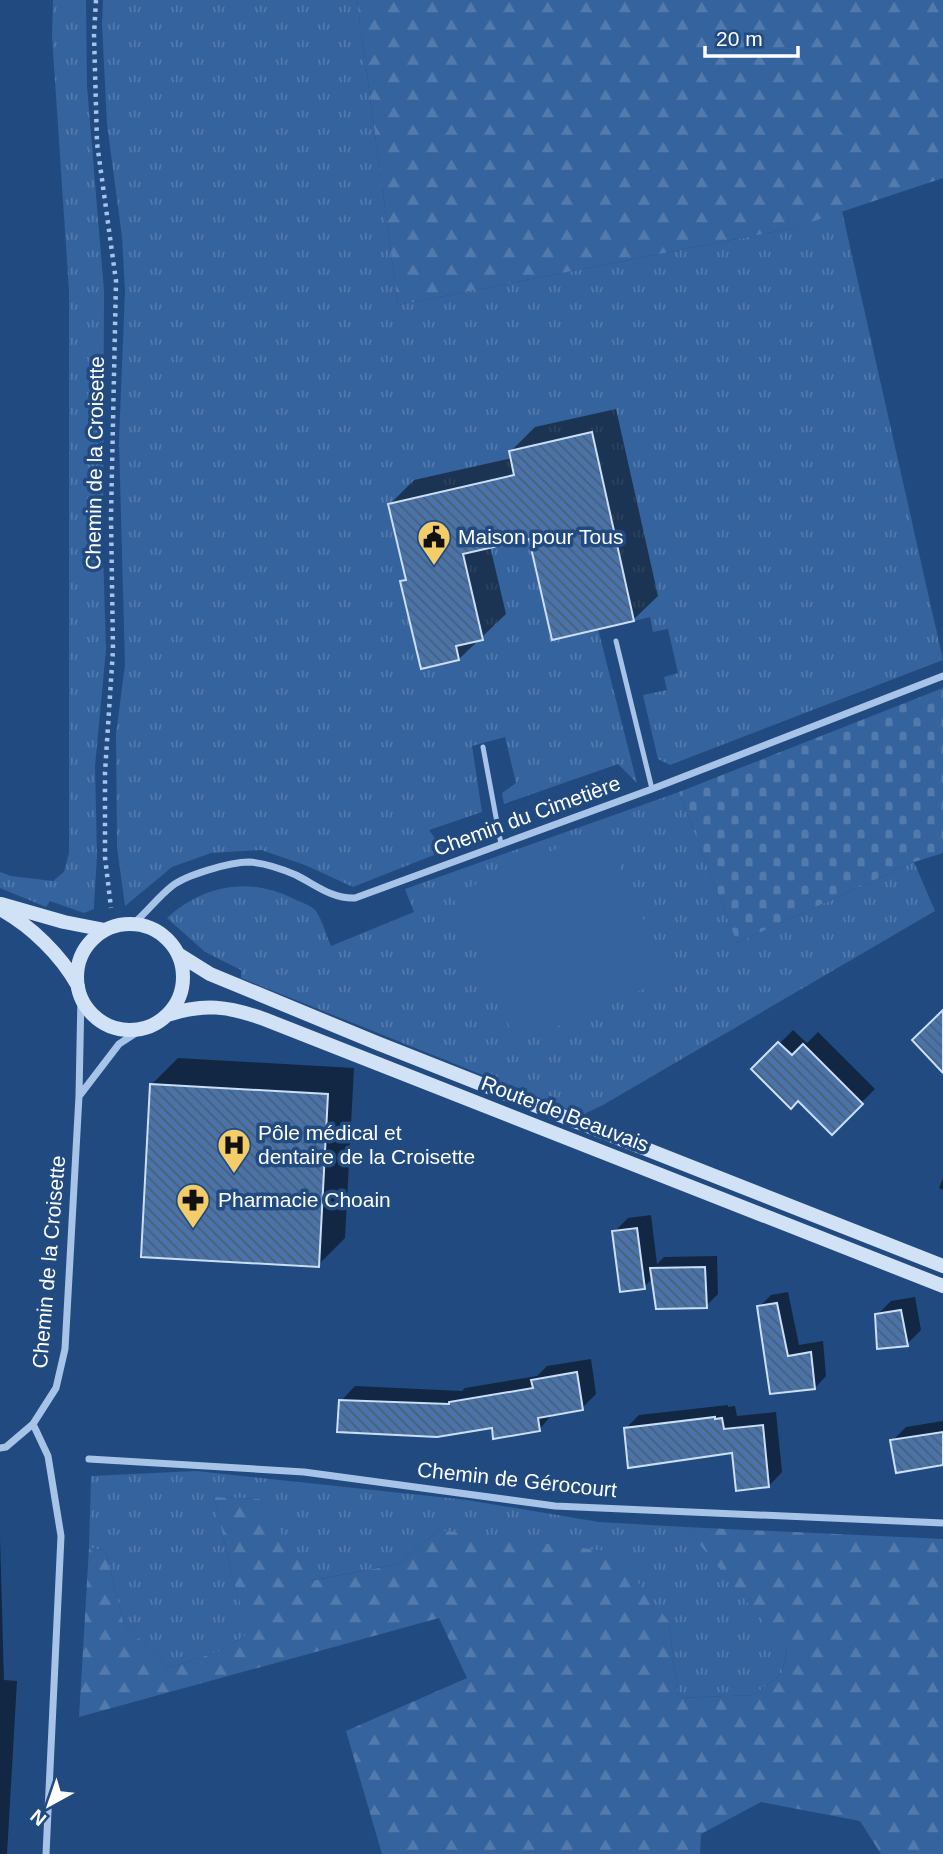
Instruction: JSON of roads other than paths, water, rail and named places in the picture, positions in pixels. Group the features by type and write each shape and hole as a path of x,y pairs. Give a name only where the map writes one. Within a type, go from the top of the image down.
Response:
{"main road":[{"path":"0,904 64,922 110,928 133,924 151,928 167,938 178,954 183,972 182,991 178,1000 167,1015 142,1029 124,1029 105,1023 90,1011 62,961 23,925 0,909"},
{"path":"79,991 81,958 90,942 110,928"},
{"name":"Route de Beauvais","path":"178,954 210,974 377,1043 943,1266"},
{"name":"Route de Beauvais","path":"167,1015 182,1010 214,1007 242,1011 943,1286"}],"street":[{"name":"Chemin du Cimetière","path":"133,924 181,880 207,870 247,862 270,866 294,875 330,894 355,898 653,789 943,676"},
{"name":"Chemin de la Croisette","path":"33,1424 56,1388 65,1349 79,1096 79,991"},
{"path":"79,1096 119,1044 142,1029"},
{"path":"0,1448 6,1447 33,1424 48,1456 61,1536 46,1854"},
{"name":"Chemin de Gérocourt","path":"89,1459 304,1472 555,1506 943,1524"}],"lane":[{"path":"616,641 653,789"},
{"path":"483,747 500,844"}],"place":[{"name":"Maison pour Tous","path":"434,567"},
{"name":"Pôle médical et dentaire de la Croisette","path":"234,1175"},
{"name":"Pharmacie Choain","path":"193,1230"}]}
